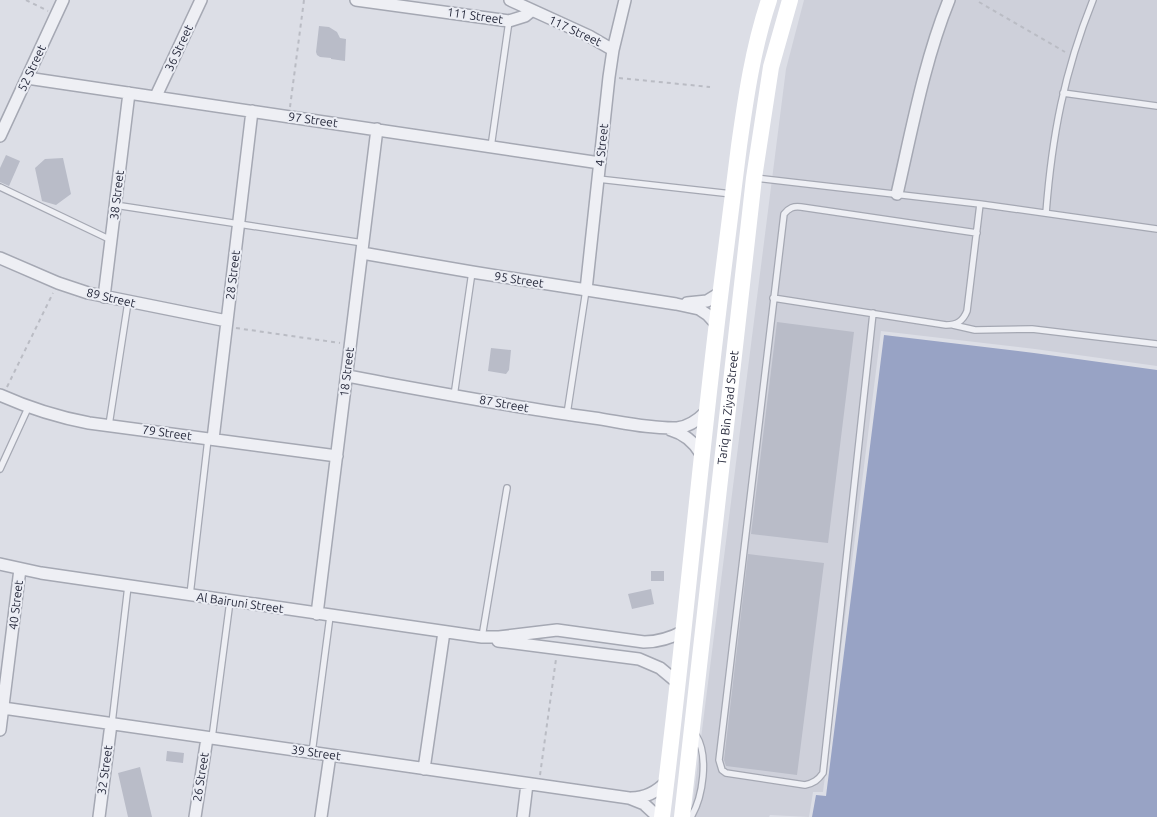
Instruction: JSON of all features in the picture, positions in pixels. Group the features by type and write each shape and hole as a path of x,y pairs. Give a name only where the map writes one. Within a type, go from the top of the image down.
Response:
{"main road":[{"name":"Tariq Bin Ziyad Street","path":"660,817 678,683 701,454 733,194 750,70 769,0"},
{"name":"Tariq Bin Ziyad Street","path":"682,817 754,178 771,67 790,0"},
{"path":"717,325 736,328"}],"street":[{"name":"52 Street","path":"0,136 64,0"},
{"name":"36 Street","path":"156,96 201,0"},
{"name":"111 Street","path":"356,0 509,21 525,16 532,11"},
{"name":"117 Street","path":"510,0 589,36 613,50"},
{"name":"4 Street","path":"586,290 609,77 613,50 625,0"},
{"path":"897,194 924,78 934,43 950,0"},
{"name":"97 Street","path":"27,78 600,163"},
{"name":"38 Street","path":"104,297 129,93"},
{"name":"28 Street","path":"210,439 252,111"},
{"name":"18 Street","path":"317,614 377,129"},
{"name":"95 Street","path":"362,248 472,272 676,304 703,312 717,325"},
{"name":"89 Street","path":"0,258 58,283 104,297 226,324"},
{"name":"95 Street","path":"676,304 702,302 720,293"},
{"name":"87 Street","path":"347,376 567,415 662,427 678,428 686,426 706,412"},
{"name":"79 Street","path":"1,396 28,408 68,419 337,456"},
{"name":"87 Street","path":"662,427 686,436 701,454"},
{"name":"Al Bairuni Street","path":"0,564 20,570 482,637 514,644 639,659 660,668 678,683"},
{"name":"40 Street","path":"0,730 20,570"},
{"name":"Al Bairuni Street","path":"482,637 499,637 546,631 569,631 644,642 658,642 672,638 684,631"},
{"path":"424,769 444,632"},
{"name":"39 Street","path":"3,708 629,798 644,804 660,817"},
{"name":"32 Street","path":"99,817 112,724"},
{"name":"26 Street","path":"195,817 210,738"},
{"path":"321,817 330,755"},
{"name":"39 Street","path":"629,798 654,793 666,781"},
{"path":"523,817 532,784"}],"lane":[{"path":"1046,213 1054,141 1063,94 1072,56 1093,0"},
{"path":"491,146 509,21"},
{"path":"1063,94 1157,106"},
{"path":"754,178 980,204 1157,229"},
{"path":"598,179 733,194"},
{"path":"0,187 111,240"},
{"path":"952,325 961,320 967,311 980,204"},
{"path":"115,205 239,224 362,248"},
{"path":"872,314 823,773 812,784 798,784 726,773 722,770 719,760 784,214 788,209 795,206 977,233"},
{"path":"454,396 472,272"},
{"path":"567,415 586,290"},
{"path":"773,298 975,330 1032,329 1157,344"},
{"path":"109,425 128,302"},
{"path":"0,469 28,408"},
{"path":"190,595 210,439"},
{"path":"482,637 507,488"},
{"path":"112,724 128,586"},
{"path":"210,738 230,601"},
{"path":"312,753 330,616"},
{"path":"691,817 698,801 703,755 700,742 692,731"}],"path":[{"path":"26,0 56,15"},
{"path":"289,116 304,0"},
{"path":"979,2 1072,56"},
{"path":"609,77 710,87"},
{"path":"1,396 58,283"},
{"path":"226,324 351,344"},
{"path":"532,784 558,648"}],"shaded area":[{"path":"804,0 1157,0 1157,366 1035,349 881,331 823,792 813,792 809,817 770,815 769,817 691,817 786,69"}],"water":[{"path":"884,335 1157,370 1157,817 812,817 816,795 826,796"}],"building":[{"path":"319,26 329,27 337,32 340,38 346,39 345,61 317,55"},
{"path":"6,155 20,161 9,186 0,182 0,168"},
{"path":"63,158 71,194 56,205 42,201 35,168 45,159"},
{"path":"777,322 854,332 828,543 751,534"},
{"path":"491,348 511,350 509,370 506,374 488,371"},
{"path":"748,554 824,563 797,775 726,766 724,760"},
{"path":"651,571 664,571 664,581 651,581"},
{"path":"651,589 654,604 632,609 628,594"},
{"path":"167,751 184,753 183,763 166,761"},
{"path":"140,767 152,817 128,817 118,773"}]}
